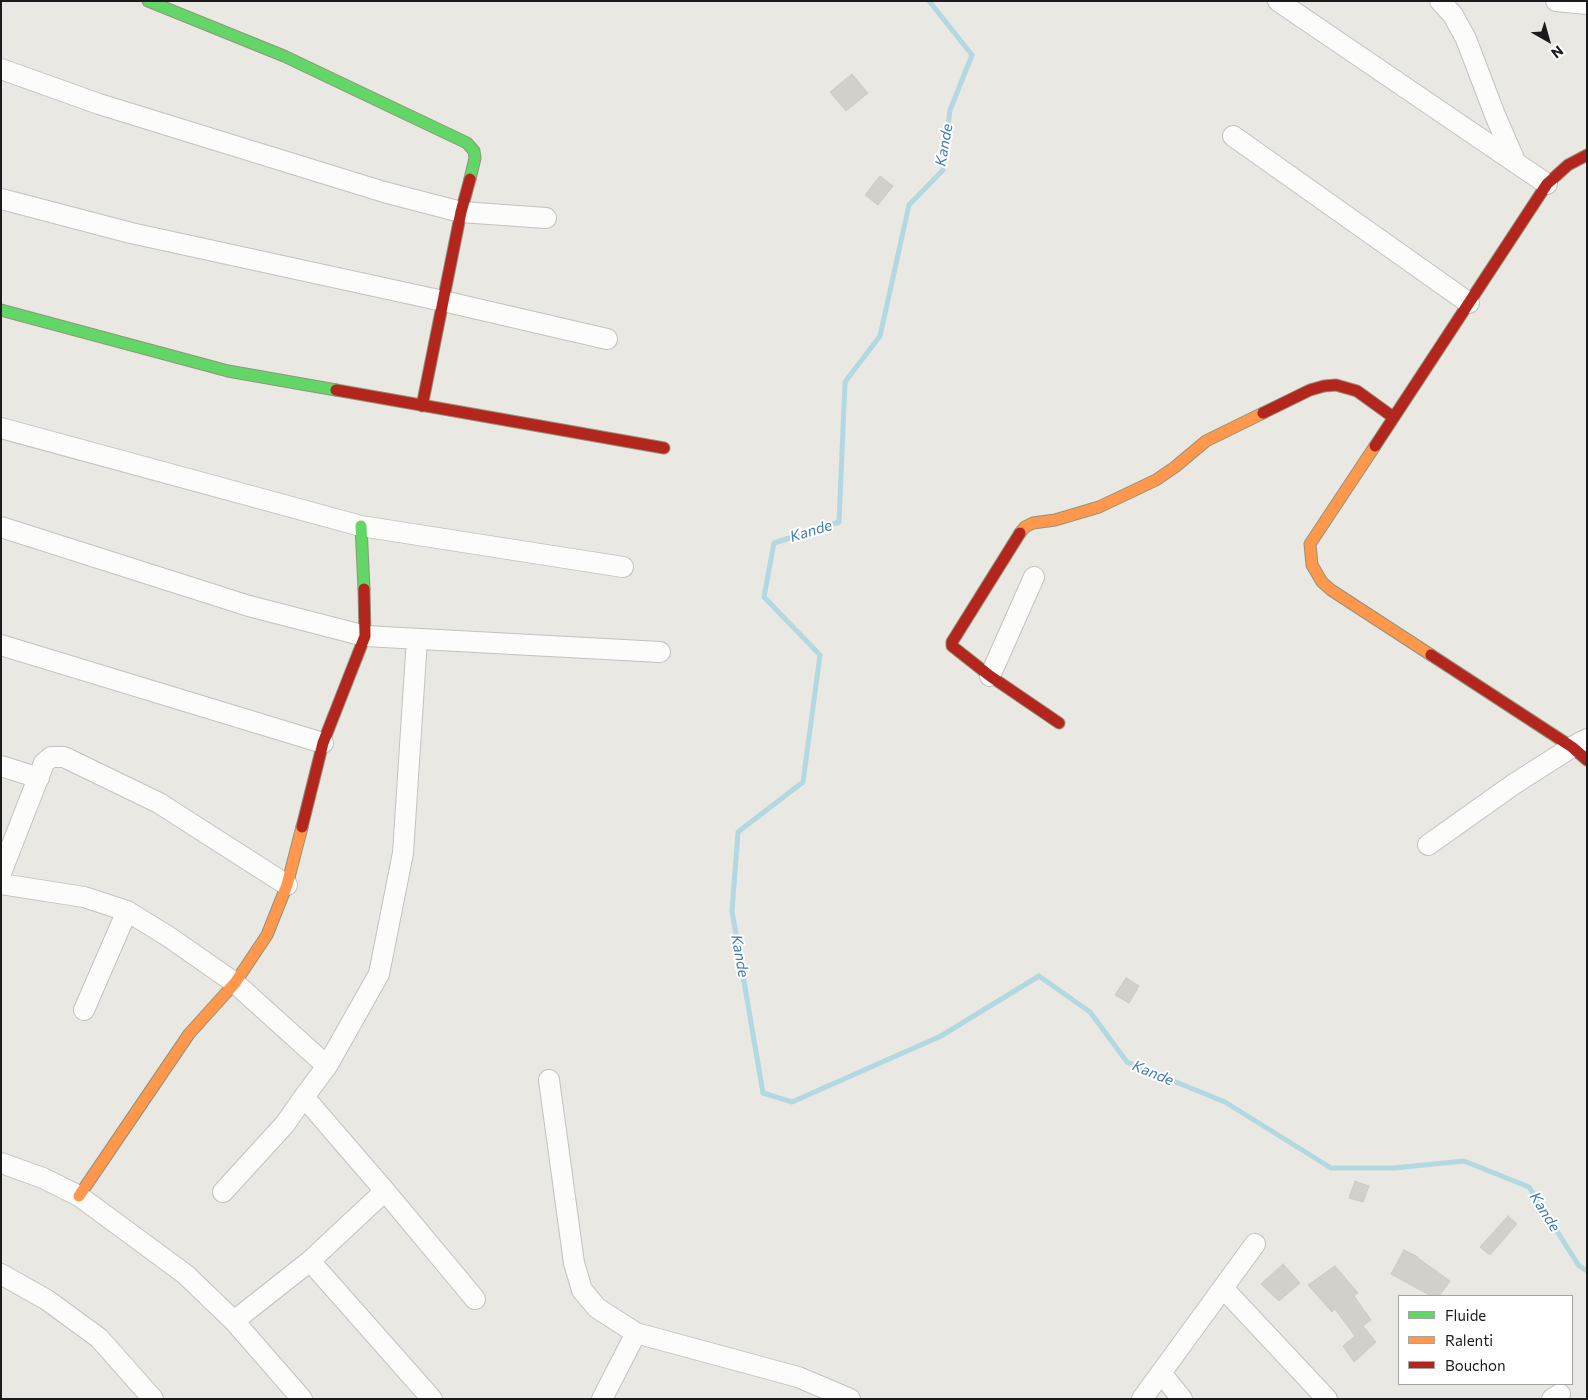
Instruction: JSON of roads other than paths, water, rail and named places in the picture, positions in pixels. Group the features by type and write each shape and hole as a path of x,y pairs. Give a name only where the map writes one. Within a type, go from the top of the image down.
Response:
{"street":[{"path":"148,1 284,56 467,143 474,151 475,158 461,212 422,406"},
{"path":"1278,1 1547,184"},
{"path":"1440,1 1453,15 1466,39 1515,162"},
{"path":"1556,1 1587,4"},
{"path":"1,69 99,104 384,192 461,212 546,218"},
{"path":"1233,136 1468,303"},
{"path":"1587,155 1568,165 1547,184 1310,544 1312,565 1322,582 1332,590 1579,743 1587,760"},
{"path":"1,199 131,232 607,339"},
{"path":"1,310 228,371 664,448"},
{"path":"1058,724 954,649 952,642 1019,534 1025,528 1033,523 1055,520 1099,507 1156,480 1206,441 1310,390 1336,385 1357,392 1393,418"},
{"path":"1,428 361,526 623,567"},
{"path":"79,1196 189,1034 235,983 267,935 287,885 323,743 365,636 361,526"},
{"path":"1,527 249,606 365,636 660,652"},
{"path":"990,676 1034,578"},
{"path":"223,1192 285,1124 327,1066 379,974 403,854 417,639"},
{"path":"1,645 323,743"},
{"path":"1428,845 1514,784 1579,743"},
{"path":"1,873 44,763 51,757 64,757 159,804 287,885"},
{"path":"1,766 39,778"},
{"path":"1,884 84,898 127,911 169,937 235,983 327,1066"},
{"path":"84,1010 127,911"},
{"path":"549,1080 574,1263 582,1290 597,1308 636,1333 798,1377 850,1399"},
{"path":"304,1097 475,1299"},
{"path":"1,1163 43,1178 79,1196 185,1274 234,1321 302,1399"},
{"path":"234,1321 310,1261 385,1191"},
{"path":"1142,1399 1255,1244"},
{"path":"310,1261 432,1399"},
{"path":"1,1274 47,1300 99,1338 153,1399"},
{"path":"1223,1288 1327,1399"},
{"path":"602,1399 636,1333"},
{"path":"1161,1373 1182,1399"}],"waterway":[{"name":"Kande","path":"929,1 972,55 950,110 943,170 909,205 880,336 845,382 839,522 774,543 764,597 820,655 803,782 738,832 732,911 763,1093 792,1102 941,1036 1039,976 1090,1012 1127,1062 1225,1102 1331,1168 1394,1168 1464,1161 1529,1187 1579,1266 1587,1271"}]}
